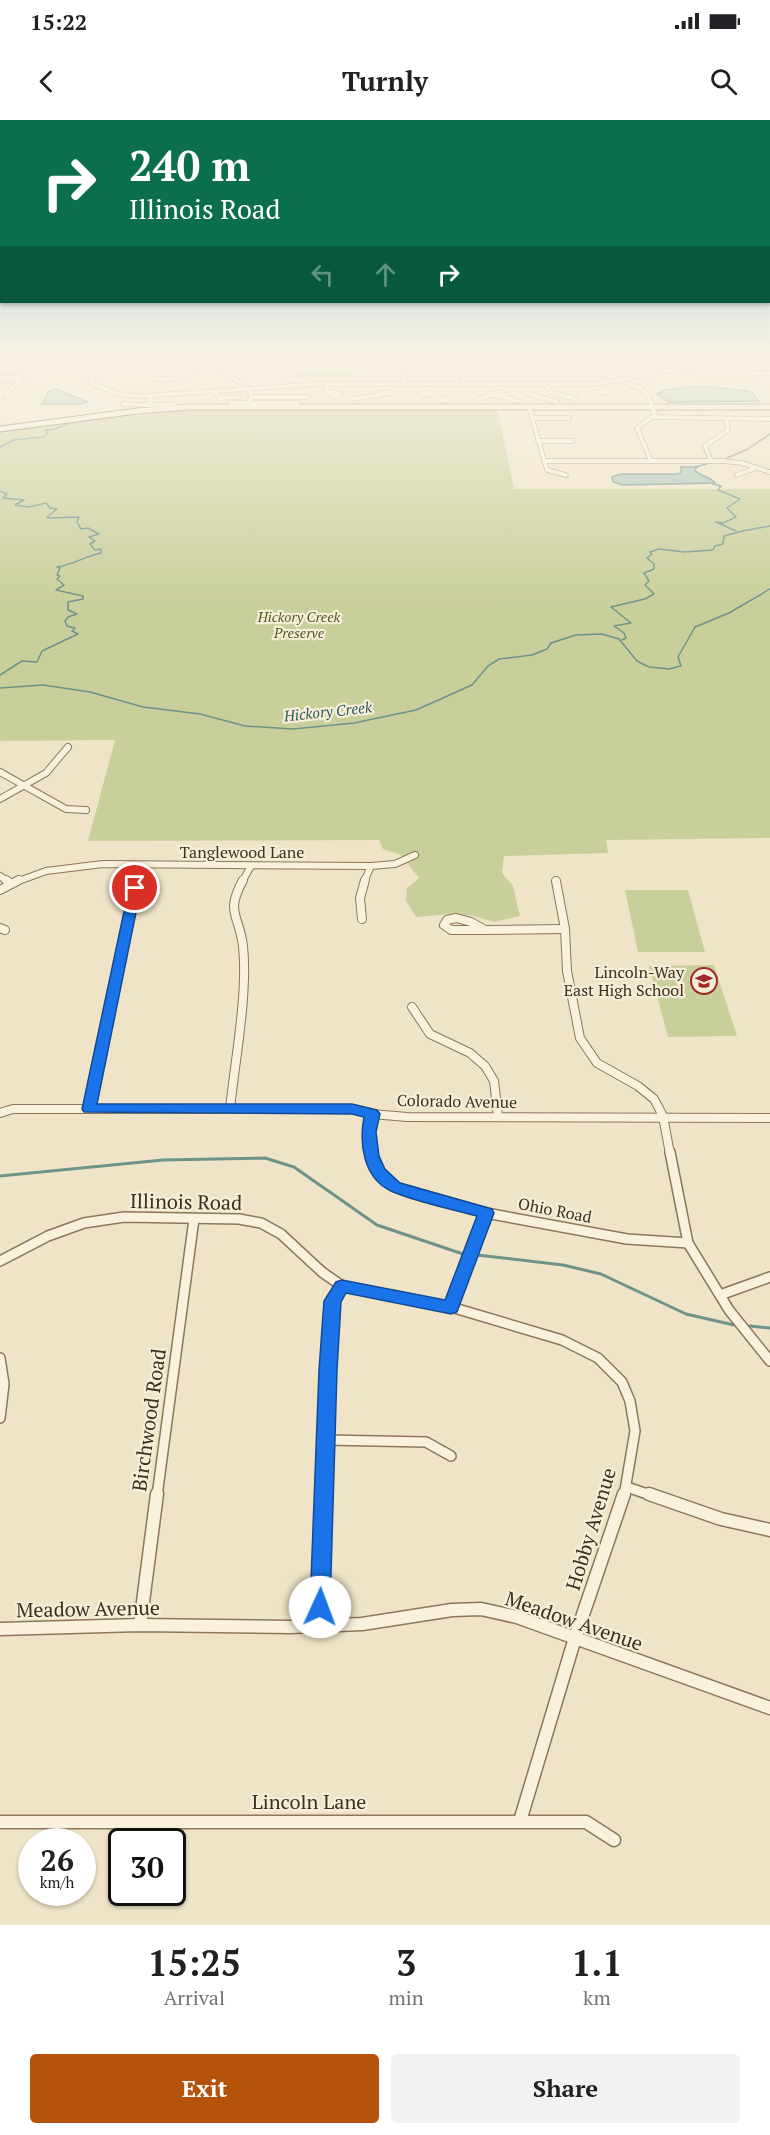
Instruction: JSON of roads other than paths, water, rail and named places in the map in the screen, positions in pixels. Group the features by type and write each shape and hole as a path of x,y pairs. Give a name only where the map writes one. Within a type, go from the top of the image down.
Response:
{"street":[{"path":"642,439 651,461"},
{"path":"711,461 705,446 715,439"},
{"path":"566,476 548,471 538,441 572,441"},
{"path":"544,461 733,462 770,472"},
{"path":"737,475 756,468"},
{"path":"0,799 45,775 58,764 68,747"},
{"path":"0,772 66,809 86,810"},
{"name":"Tanglewood Lane","path":"0,890 10,883 55,869 78,866 371,866 395,864 415,855"},
{"path":"89,1109 139,866"},
{"path":"230,1109 245,967 242,940 232,908 236,893 251,866"},
{"path":"362,919 358,908 359,893 371,866"},
{"path":"0,876 10,883"},
{"path":"556,881 565,929 567,971 580,1038 597,1063 638,1086 654,1099 663,1116 688,1243 729,1310 770,1361"},
{"path":"485,930 459,918 447,920 444,925 451,930 485,930 565,929"},
{"path":"412,1007 430,1034 471,1053 485,1066 494,1081 498,1116"},
{"name":"Colorado Avenue","path":"0,1113 13,1109 352,1109 372,1114 407,1117 770,1118"},
{"name":"Ohio Road","path":"372,1114 369,1132 371,1156 379,1172 395,1187 486,1213 627,1239 688,1243"},
{"path":"451,1307 486,1213"},
{"name":"Illinois Road","path":"0,1261 48,1236 84,1223 124,1217 239,1219 261,1223 281,1234 322,1272 342,1286 451,1307 562,1340 598,1358"},
{"name":"Birchwood Road","path":"140,1625 194,1219"},
{"path":"720,1295 770,1277"},
{"path":"322,1624 320,1607 333,1301 342,1286"},
{"name":"Hobby Avenue","path":"520,1821 575,1638 627,1487 635,1431 630,1401 622,1382 598,1358"},
{"path":"0,1359 4,1384 0,1418"},
{"path":"326,1440 426,1442 450,1456"},
{"path":"627,1487 721,1519 770,1530"},
{"name":"Meadow Avenue","path":"0,1629 140,1625 290,1627 362,1624 452,1610 481,1610 518,1617 770,1708"},
{"name":"Lincoln Lane","path":"0,1822 586,1822 614,1840"}],"water":[{"path":"681,467 697,467 695,470 697,472 715,483 622,485 613,482 612,477 621,474 677,474 681,473"}],"waterway":[{"path":"0,447 14,440 22,439"},
{"path":"727,458 746,450 762,439"},
{"path":"695,467 707,464"},
{"path":"713,484 721,486 718,490 740,499 727,508 736,517 723,523 716,522 736,531"},
{"path":"0,491 7,494 3,498 24,500 15,505 29,507 46,503 50,508 57,509 47,517 49,518 79,517 77,522 81,529 88,528 99,534 89,537 95,541 90,544 95,550 101,549 101,553 57,567 60,568 57,575 60,576 57,579 64,585 56,590 83,596 83,599 68,602 68,610 77,614 68,617 65,621 67,626 75,628 72,631 78,634 42,651 37,662 22,661 0,675"},
{"path":"742,531 770,526"},
{"path":"622,640 626,638 624,633 614,626 631,623 611,607 645,599 654,594 645,585 649,581 644,573 654,569 654,564 647,558 652,554 650,552 659,549 684,552 713,550 715,546 723,544 724,536 743,531"},
{"name":"Hickory Creek","path":"0,688 43,685 90,692 143,707 200,714 245,726 293,729 354,723 416,710 472,685 488,666 499,659 532,655 547,649 551,643 576,635 602,634 619,639 637,661 649,667 669,669 681,666 678,657 695,627 729,613 770,589"},
{"path":"0,1176 163,1160 265,1158 294,1167 377,1225 463,1254"},
{"path":"477,1255 563,1265 601,1274 686,1314 734,1325"},
{"path":"750,1326 770,1328"}],"place":[{"name":"Lincoln-Way East High School","path":"704,981"}],"park label":[{"name":"Hickory Creek Preserve","path":"299,626"}]}
